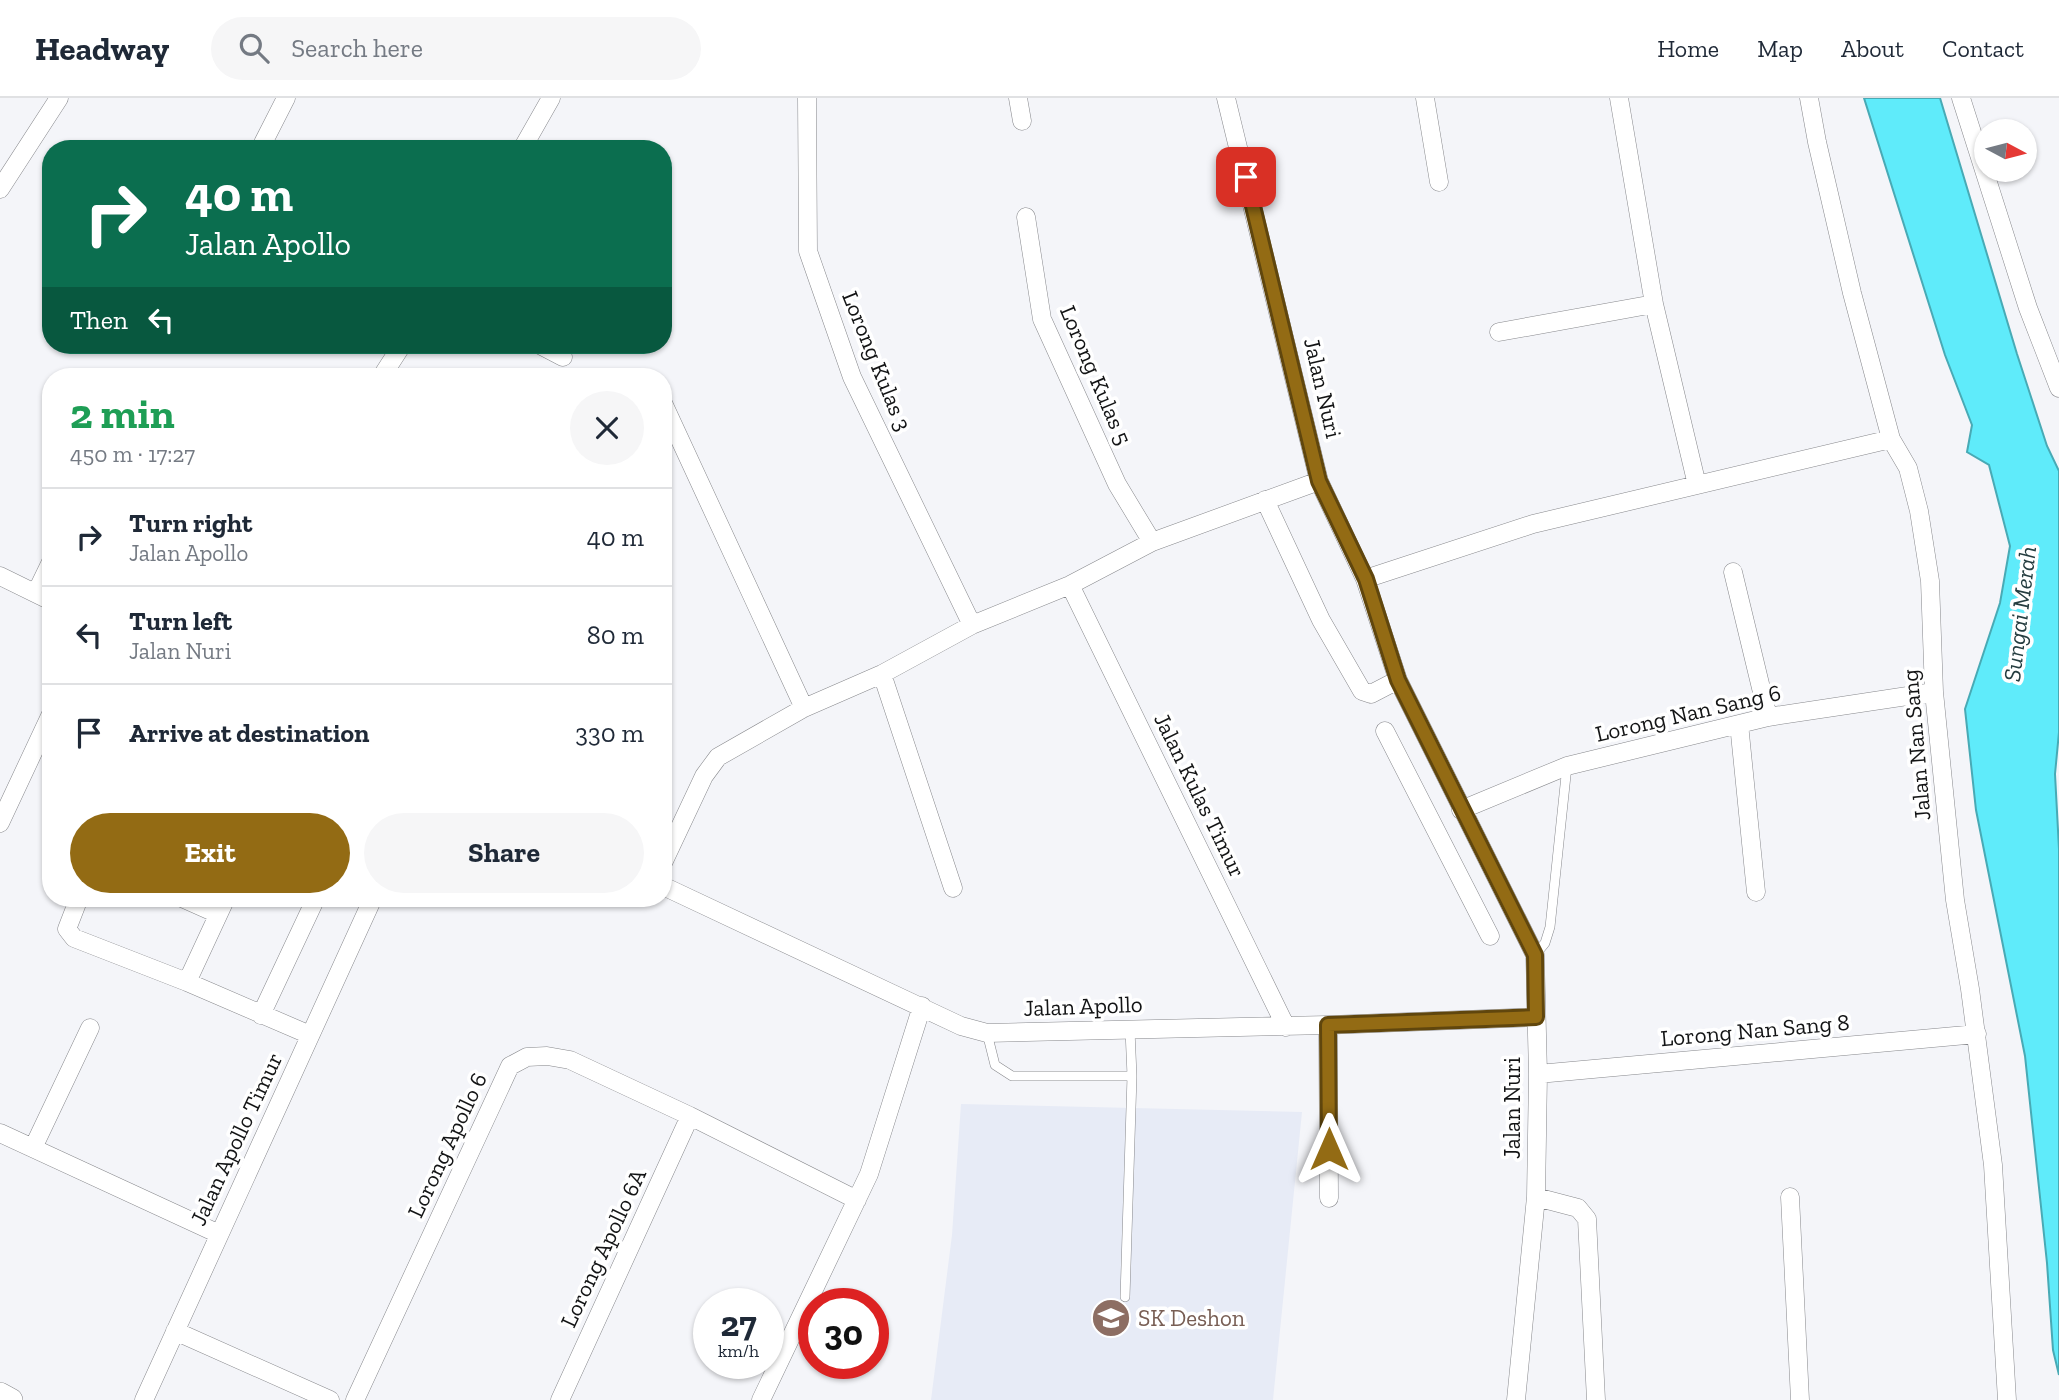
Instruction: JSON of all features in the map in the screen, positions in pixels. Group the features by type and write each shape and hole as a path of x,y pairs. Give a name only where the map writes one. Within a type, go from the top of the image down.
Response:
{"street":[{"path":"0,189 59,98"},
{"path":"265,140 286,98"},
{"path":"532,140 551,98"},
{"name":"Lorong Kulas 3","path":"807,98 808,251 852,377 972,625"},
{"path":"1018,98 1023,121"},
{"name":"Jalan Nuri","path":"1226,98 1319,481 1366,579 1398,680 1535,955 1538,1074 1536,1197 1516,1400"},
{"path":"1424,98 1439,182"},
{"path":"1619,98 1654,304 1698,485"},
{"name":"Jalan Nan Sang","path":"1810,98 1817,142 1852,293 1891,439 1908,468 1919,511 1930,581 1934,692 1955,900 1977,1034 1993,1166 2007,1400"},
{"path":"1961,98 2028,308 2059,388"},
{"name":"Lorong Kulas 5","path":"1026,217 1042,319 1117,484 1152,542"},
{"path":"1499,332 1654,304"},
{"path":"557,354 563,357"},
{"path":"672,422 804,708"},
{"path":"1366,579 1533,524 1891,439"},
{"path":"672,844 705,776 718,757 804,708 882,674 972,625 1070,585 1152,542 1319,481"},
{"path":"1265,500 1321,620 1362,691 1371,694 1398,680"},
{"path":"1733,572 1768,717"},
{"path":"0,576 42,597"},
{"name":"Jalan Kulas Timur","path":"1070,585 1286,1027"},
{"path":"882,674 953,888"},
{"name":"Lorong Nan Sang 6","path":"1461,810 1567,766 1768,717 1934,692"},
{"path":"1740,724 1756,892"},
{"path":"0,823 4,804 42,731"},
{"path":"1385,731 1490,936"},
{"path":"1401,763 1431,750"},
{"path":"1473,899 1502,885"},
{"name":"Jalan Apollo","path":"672,890 961,1026 987,1033 1286,1027 1536,1017"},
{"path":"75,907 66,929 74,937 310,1035"},
{"path":"187,982 222,907"},
{"path":"261,1015 312,907"},
{"name":"Jalan Apollo Timur","path":"144,1400 369,907"},
{"path":"761,1400 869,1174 922,1006"},
{"path":"1328,1025 1329,1198"},
{"path":"33,1148 90,1028"},
{"name":"Lorong Nan Sang 8","path":"1538,1074 1977,1034"},
{"name":"Lorong Apollo 6","path":"355,1400 510,1066 527,1057 547,1056 569,1060 690,1116 857,1200"},
{"name":"Lorong Apollo 6A","path":"560,1400 690,1116"},
{"path":"0,1133 219,1234"},
{"path":"1536,1197 1578,1208 1587,1219 1596,1400"},
{"path":"1790,1197 1800,1400"},
{"path":"175,1331 330,1400"},
{"path":"0,1394 11,1400"}],"lane":[{"path":"1535,955 1545,943 1550,927 1567,766"},
{"path":"1125,1297 1132,1076 1130,1030"},
{"path":"987,1033 995,1065 1012,1076 1132,1076"}],"shaded area":[{"name":"SK Deshon","path":"961,1104 1302,1112 1273,1400 931,1400 952,1235"}],"water":[{"name":"Sungai Merah","path":"1864,98 1940,98 2017,354 2047,446 2059,471 2059,732 2055,774 2059,849 2059,1375 2053,1350 2047,1263 2025,1056 1976,810 1965,709 2000,603 2010,546 1989,465 1967,452 1972,425 1945,355"}],"place":[{"name":"SK Deshon","path":"1111,1318"}],"route":[{"path":"1246,177 1319,481 1366,579 1398,680 1535,955 1536,1017 1328,1025 1329,1149"}]}
